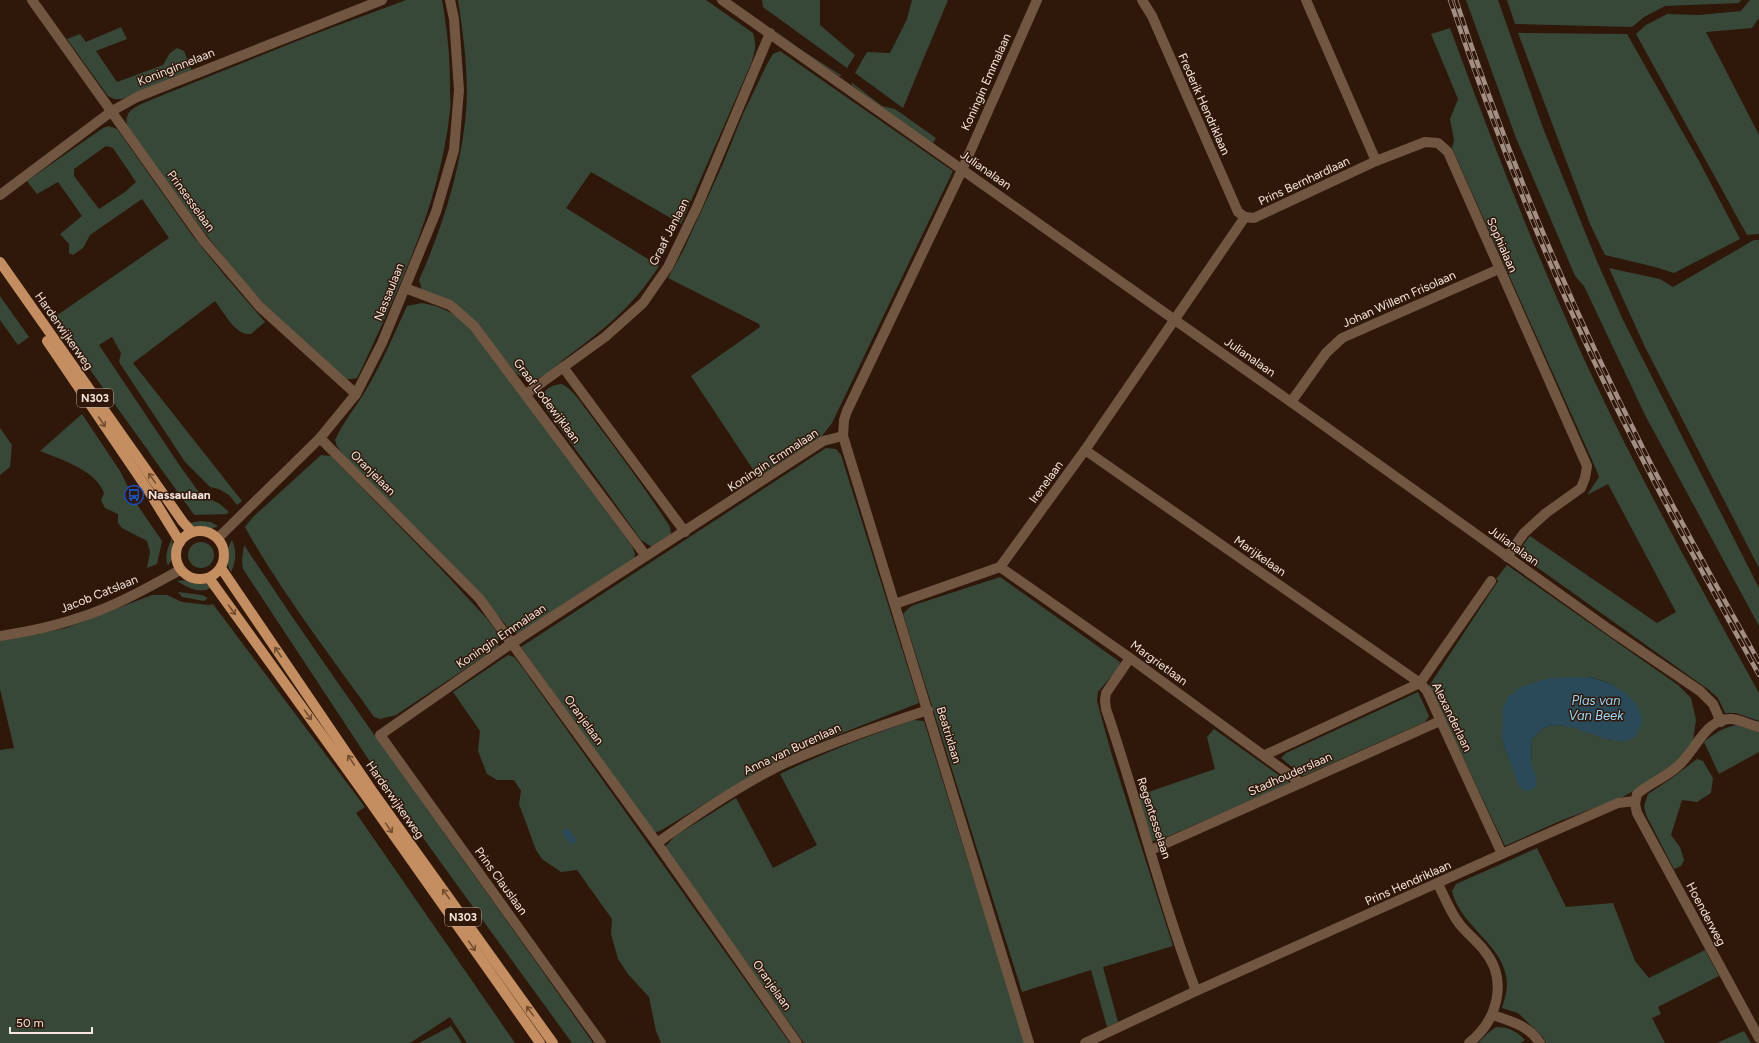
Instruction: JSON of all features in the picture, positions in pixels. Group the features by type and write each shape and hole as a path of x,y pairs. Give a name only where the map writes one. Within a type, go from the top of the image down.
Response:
{"main road":[{"name":"Harderwijkerweg","path":"0,262 183,522 192,532"},
{"name":"Harderwijkerweg","path":"0,274 148,490 180,542"},
{"path":"206,531 218,538 223,545 225,553 221,568 210,578 202,580 194,579 186,576 180,570 176,556 180,542 185,536 192,532 206,531"},
{"name":"Harderwijkerweg","path":"221,568 373,792 553,1043"},
{"name":"Harderwijkerweg","path":"210,578 362,790 540,1043"}],"street":[{"name":"Prinsesselaan","path":"32,0 203,240 260,308 356,394"},
{"name":"Koninginnelaan","path":"0,195 112,111 137,97 382,0"},
{"name":"Nassaulaan","path":"218,538 320,438 356,394 382,343 436,212 454,150 459,90 454,19 450,0"},
{"name":"Julianalaan","path":"722,0 1291,402 1610,630 1700,691 1713,704 1720,722"},
{"name":"Koningin Emmalaan","path":"380,735 512,643 823,441 843,436 842,429 847,411 962,170 1037,0"},
{"name":"Frederik Hendriklaan","path":"1142,0 1152,16 1238,212 1245,217"},
{"path":"1306,0 1376,161"},
{"name":"Graaf Janlaan","path":"526,394 605,337 643,303 668,267 697,207 770,33"},
{"name":"Sophialaan","path":"1376,161 1425,142 1438,143 1448,152 1587,466 1585,478 1581,488 1546,513 1524,533 1507,557"},
{"name":"Prins Bernhardlaan","path":"1245,217 1254,218 1376,161"},
{"path":"1175,320 1245,217"},
{"name":"Johan Willem Frisolaan","path":"1291,402 1326,353 1342,338 1499,270"},
{"name":"Graaf Lodewijklaan","path":"405,288 450,305 474,326 646,556"},
{"name":"Irenelaan","path":"1000,567 1085,450 1175,320"},
{"path":"563,367 685,532"},
{"name":"Beatrixlaan","path":"843,436 1029,1043"},
{"name":"Oranjelaan","path":"320,438 479,598 657,843 797,1043"},
{"name":"Marijkelaan","path":"1085,450 1420,683"},
{"path":"895,604 1000,567"},
{"name":"Margrietlaan","path":"1000,567 1130,658 1265,755 1301,783"},
{"name":"Jacob Catslaan","path":"0,636 55,625 79,618 136,594 180,570"},
{"name":"Alexanderlaan","path":"1491,580 1420,683 1427,691 1502,854"},
{"name":"Regentesselaan","path":"1130,658 1106,693 1106,709 1151,850 1183,958 1196,991"},
{"path":"1265,755 1420,683"},
{"name":"Anna van Burenlaan","path":"657,843 739,787 783,764 857,733 928,710"},
{"path":"1635,800 1640,791 1678,767 1709,728 1720,722 1732,719 1759,727"},
{"name":"Stadhouderslaan","path":"1151,850 1440,721"},
{"name":"Prins Clauslaan","path":"380,735 601,1043"},
{"name":"Prins Hendriklaan","path":"1085,1043 1196,991 1438,884 1502,854 1618,803 1635,800"},
{"name":"Hoenderweg","path":"1635,800 1637,813 1759,1038"},
{"path":"1438,884 1457,920 1468,934 1484,949 1493,964 1498,983 1493,1015 1482,1031 1469,1043"},
{"path":"1493,1015 1516,1022 1527,1029 1540,1043"}],"green space":[{"path":"406,0 442,0 447,31 450,73 450,111 445,145 428,211 404,275 357,378 345,379 302,342 256,296 199,225 163,176 128,127 127,116 133,109 153,99 312,35"},
{"path":"458,0 706,0 753,33 755,41 754,56 751,64 681,224 591,172 566,208 659,266 638,294 604,328 550,371 534,380 526,379 515,372 472,318 459,308 422,290 419,280 435,242 454,182 465,122 467,76"},
{"path":"762,0 820,0 820,25 855,55 847,68 763,7"},
{"path":"912,0 948,0 903,108 855,73 867,52 890,53 907,19"},
{"path":"1466,0 1498,0 1543,128 1596,259 1623,320 1759,588 1759,626 1645,415 1584,286 1575,276 1516,138"},
{"path":"1507,0 1741,0 1739,3 1665,6 1644,17 1632,27 1515,24"},
{"path":"1750,0 1759,0 1759,18 1752,28 1706,32 1759,135 1759,234 1747,235 1636,34 1646,25 1667,14 1699,15 1741,11"},
{"path":"769,25 797,47 842,76 839,76 802,52"},
{"path":"121,27 127,39 96,51 117,82 163,65 170,53 177,48 184,51 192,71 122,99 114,99 108,96 67,39 80,34 86,42"},
{"path":"1450,28 1504,171 1563,312 1608,409 1656,505 1759,693 1759,721 1736,713 1725,713 1718,698 1709,690 1517,553 1530,536 1657,623 1676,612 1608,484 1587,495 1599,477 1596,469 1452,148 1454,140 1450,119 1458,99 1431,34"},
{"path":"1518,33 1627,34 1699,161 1740,239 1674,273 1605,255 1590,224"},
{"path":"780,51 953,171 832,423 822,436 758,477 691,376 760,327 759,324 668,278 683,251 722,166 743,114 767,64 773,54"},
{"path":"851,82 882,106 895,109 936,138 933,143 888,113 852,85"},
{"path":"109,126 117,129 192,235 265,322 251,334 245,334 230,322 215,301 133,363 242,501 237,505 229,495 219,489 210,487 185,462 119,362 121,353 112,337 99,345 201,495 220,504 229,512 227,514 195,515 192,512 53,318 169,238 142,199 90,235 83,248 73,255 69,253 69,244 60,234 82,216 58,182 37,194 27,181 103,128","holes":["106,146 113,148 136,182 125,192 99,209 74,176 74,169"]},
{"path":"1754,240 1759,240 1759,568 1645,347 1609,268 1660,279 1673,287"},
{"path":"0,296 29,337 18,345 0,320"},
{"path":"422,303 449,312 472,330 632,546 635,553 634,559 518,634 512,632 476,590 343,455 335,440 372,380 407,306"},
{"path":"562,384 574,394 622,457 670,527 671,534 652,547 641,540 543,405 541,398 547,389 555,385"},
{"path":"82,414 120,471 136,503 162,541 157,564 147,568 150,552 147,541 122,528 118,523 118,514 105,508 101,500 104,493 100,485 93,478 76,466 40,451"},
{"path":"0,428 12,445 10,467 0,475"},
{"path":"826,448 836,449 841,455 919,703 804,748 762,769 660,831 653,833 521,647"},
{"path":"321,455 331,456 441,569 488,620 495,629 499,639 498,647 396,715 380,719 374,717 290,600 259,552 245,527 253,517"},
{"path":"200,521 211,522 218,526 207,530 189,523"},
{"path":"172,538 174,555 168,566 166,555"},
{"path":"232,540 235,549 235,556 231,572 227,561 227,556 228,548"},
{"path":"201,542 210,546 214,555 210,564 201,568 192,564 188,555 192,546"},
{"path":"244,545 329,671 593,1043 572,1043 394,798 243,569 242,560"},
{"path":"1507,565 1678,685 1691,698 1696,720 1693,741 1670,770 1623,797 1560,821 1505,846 1429,686 1498,581 1496,579","holes":["1589,677 1607,682 1620,690 1612,740 1579,729 1561,725 1553,725 1544,728 1532,739 1531,763 1510,761 1502,740"]},
{"path":"1000,577 1120,662 1118,668 1098,692 1097,701 1111,752 1173,946 1103,967 1118,1022 1107,1027 1091,970 1022,992 903,614 911,606"},
{"path":"187,580 205,583 211,588 207,590 198,590 189,588 177,581"},
{"path":"178,592 202,595 208,598 204,601 182,597"},
{"path":"152,595 167,595 182,602 209,605 213,604 365,807 356,813 515,1043 467,1043 450,1017 410,1043 0,1043 0,750 14,748 0,689 0,641 66,628"},
{"path":"508,655 514,657 522,667 790,1043 661,1043 656,1031 649,997 628,974 618,959 611,934 612,919 577,870 561,872 542,859 536,850 519,804 521,791 514,780 497,780 487,774 478,751 480,731 453,692"},
{"path":"1418,692 1429,716 1425,722 1303,776 1281,758 1286,753"},
{"path":"913,720 924,721 1025,1043 804,1043 664,848 675,836 736,798 773,868 817,845 780,774 846,745"},
{"path":"1737,725 1759,732 1759,752 1719,774 1704,742 1723,729"},
{"path":"1214,729 1290,783 1160,840 1152,841 1137,796 1215,769 1207,737"},
{"path":"1697,759 1703,761 1713,778 1711,793 1697,802 1682,800 1671,835 1680,847 1684,860 1681,866 1674,869 1646,815 1644,806 1648,794"},
{"path":"1537,848 1566,907 1613,903 1635,961 1649,978 1705,950 1719,976 1658,1007 1661,1014 1652,1018 1665,1043 1546,1043 1543,1037 1518,1013 1502,1008 1507,987 1505,970 1491,947 1464,915 1457,904 1452,891 1456,884"},
{"path":"451,1026 462,1043 419,1043"},
{"path":"1496,1027 1512,1030 1525,1040 1521,1043 1478,1043"},
{"path":"1744,1031 1751,1043 1717,1043"}],"water":[{"name":"Plas van Van Beek","path":"1589,677 1613,685 1628,695 1639,709 1641,716 1641,724 1638,732 1630,739 1620,741 1608,739 1569,727 1556,725 1546,727 1532,739 1531,763 1536,778 1536,786 1531,790 1525,791 1519,786 1502,740 1503,709 1508,697 1521,687 1549,678"},
{"path":"568,828 577,841 571,845 562,832"}],"railway":[{"path":"1450,0 1512,172 1584,340 1647,468 1759,675"},
{"path":"1456,0 1519,173 1591,342 1659,479 1759,662"}],"place":[{"name":"Nassaulaan","path":"134,495"}]}
